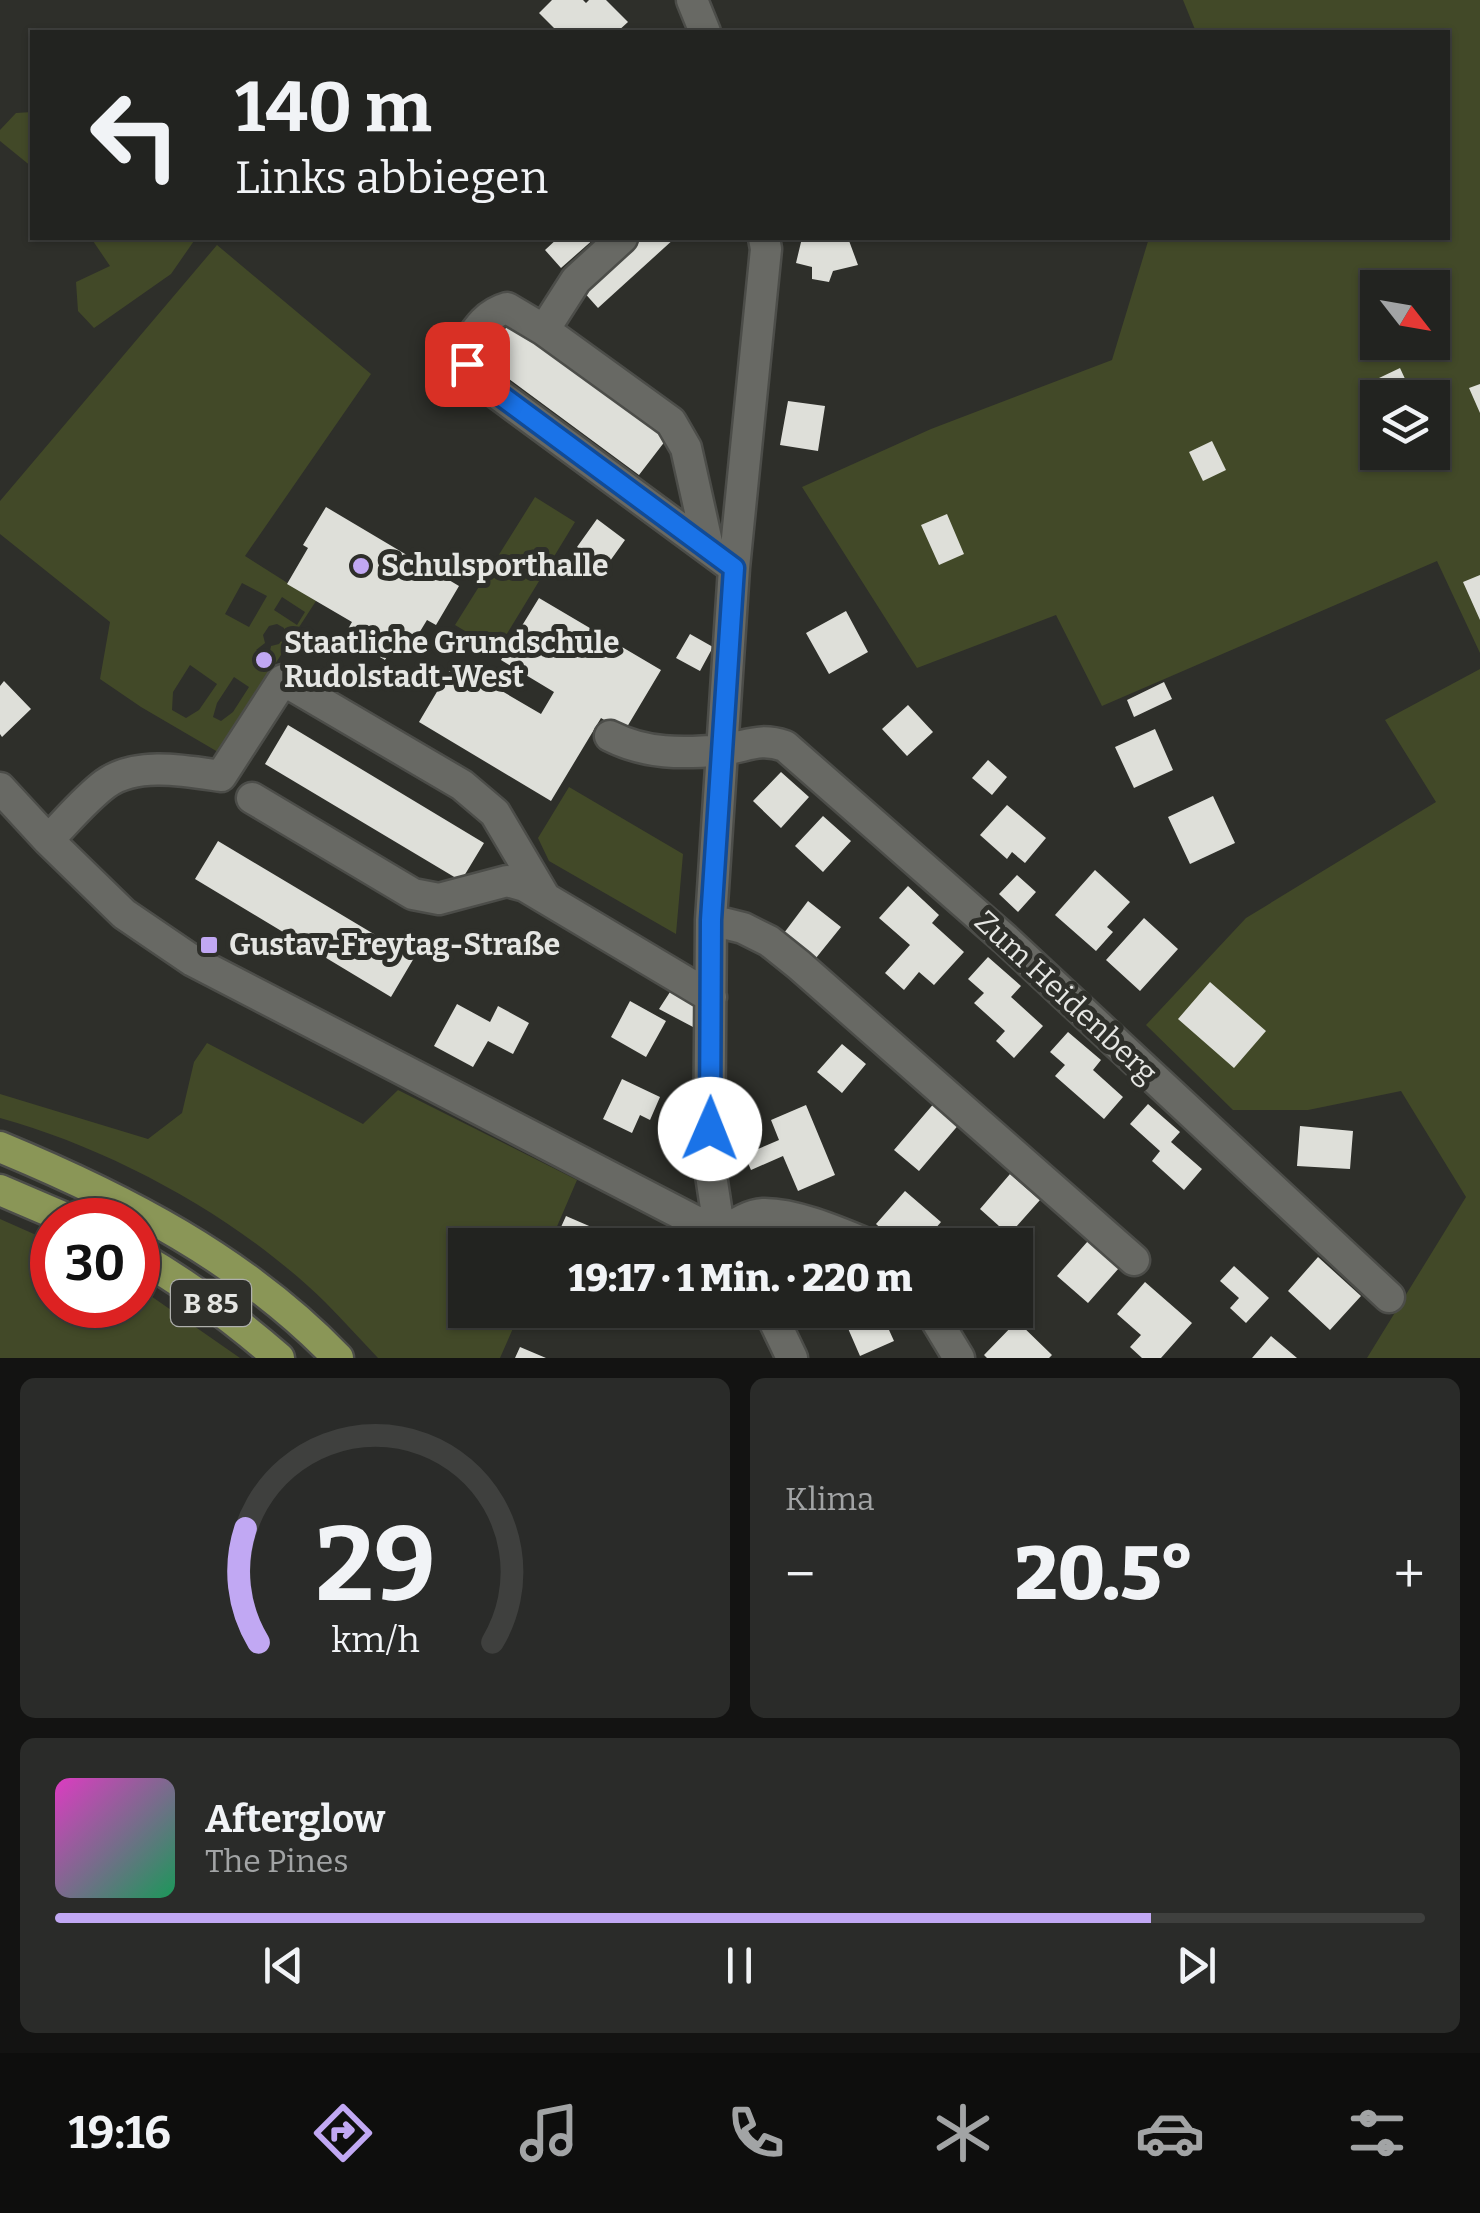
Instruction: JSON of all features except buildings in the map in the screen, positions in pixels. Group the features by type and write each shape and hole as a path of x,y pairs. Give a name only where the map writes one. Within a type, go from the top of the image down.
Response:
{"main road":[{"name":"B 85","path":"0,1147 172,1228 266,1293 338,1358"},
{"path":"0,1190 30,1203"},
{"name":"B 85","path":"160,1270 245,1328 279,1358"}],"street":[{"path":"692,0 703,30"},
{"path":"544,330 576,280 620,240"},
{"path":"721,1228 710,1162 711,920 734,568 764,240"},
{"path":"708,548 686,448 671,422 544,330 507,308 493,312 465,346 467,364 488,386 734,568"},
{"path":"48,840 106,783 126,774 186,771 221,776 283,680 462,784 495,813 544,896"},
{"name":"Zum Heidenberg","path":"610,736 630,746 657,751 722,750 767,740 785,746 1006,938 1390,1297"},
{"path":"0,788 124,914 212,972 702,1228"},
{"path":"252,798 413,894 439,900 507,882 524,886 711,998"},
{"path":"711,920 743,928 769,941 799,965 1134,1260"},
{"path":"735,1228 744,1219 762,1214 821,1228"},
{"path":"778,1328 792,1358"},
{"path":"941,1328 959,1358"}],"green space":[{"path":"1183,0 1480,0 1480,653 1437,561 1102,706 1056,615 917,668 802,487 931,429 1112,360 1148,240 1450,240 1450,30 1195,30"},
{"path":"30,112 30,165 0,141 0,130 16,113"},
{"path":"92,240 195,240 171,274 94,328 78,311 76,282 110,266"},
{"path":"217,245 371,374 245,556 316,601 218,752 100,679 110,622 0,534 0,501","holes":["242,583 267,596 249,627 225,614","282,597 305,612 297,625 274,610","277,624 284,628 284,637 271,646 269,657 256,650 265,643 263,635 269,626","190,665 217,684 199,710 186,718 172,710 173,692","234,677 249,687 233,712 221,721 213,717"]},
{"path":"535,497 575,522 497,650 455,625"},
{"path":"1480,669 1480,1358 1367,1358 1466,1197 1401,1091 1308,1110 1233,1110 1146,1025 1246,918 1436,802 1385,720"},
{"path":"569,787 683,854 676,934 549,861 538,838"},
{"path":"207,1043 363,1124 398,1090 577,1180 556,1228 448,1228 448,1328 513,1328 500,1358 378,1358 291,1271 215,1215 87,1148 0,1118 0,1094 148,1139 182,1113 194,1062"},
{"path":"0,1219 30,1232 30,1328 160,1328 160,1302 240,1358 0,1358"}],"place":[{"name":"Schulsporthalle","path":"361,566"},
{"name":"Staatliche Grundschule Rudolstadt-West","path":"264,660"},
{"name":"Gustav-Freytag-Straße","path":"209,945"}],"route":[{"path":"467,364 488,386 734,568 711,920 710,1129"}]}
